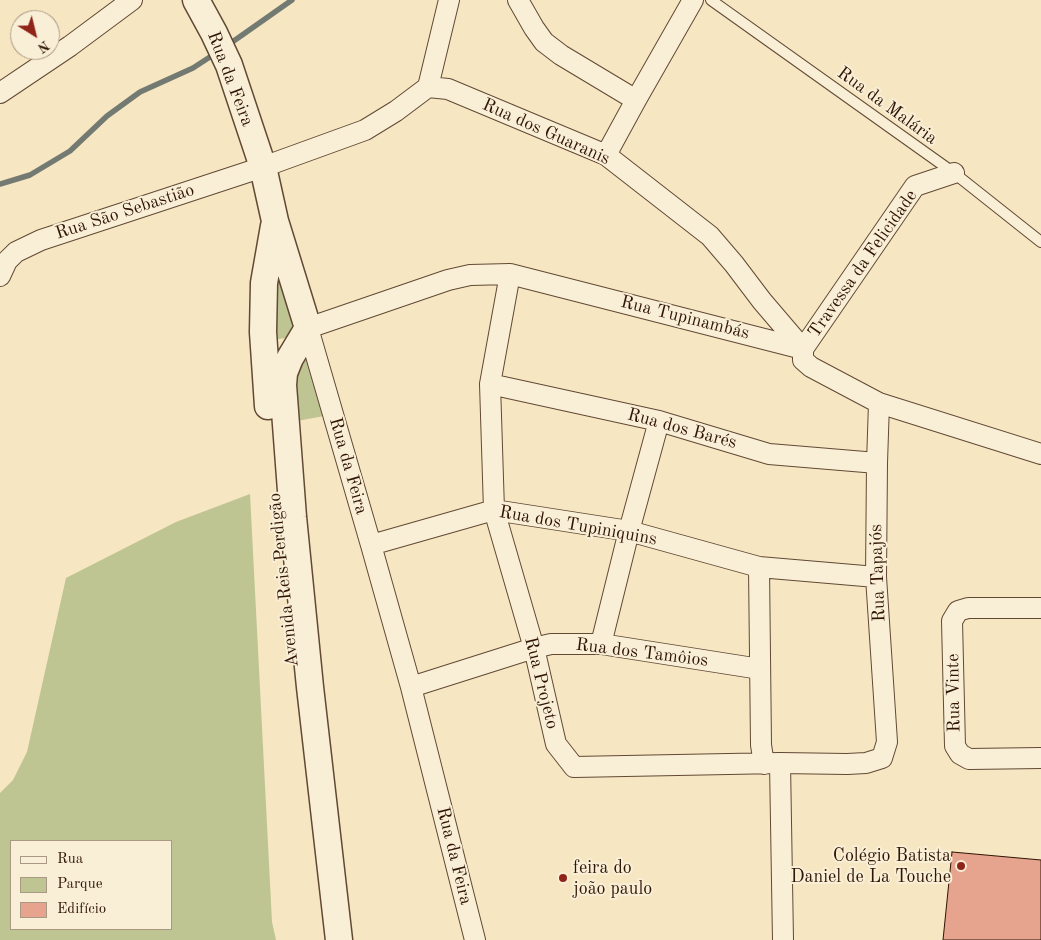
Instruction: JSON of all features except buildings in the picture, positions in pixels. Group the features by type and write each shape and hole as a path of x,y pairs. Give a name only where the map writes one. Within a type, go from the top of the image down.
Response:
{"street":[{"path":"0,93 70,46 132,0"},
{"name":"Rua da Feira","path":"196,0 229,65 263,168 275,221 308,328 411,687 475,940"},
{"path":"263,168 365,130 396,111 428,87 449,0"},
{"path":"518,0 544,42 561,55 636,100"},
{"path":"606,155 693,0"},
{"name":"Rua dos Guaranis","path":"428,87 448,89 606,155 710,236 803,349"},
{"name":"Rua São Sebastião","path":"0,276 7,261 16,252 41,240 263,168"},
{"name":"Travessa da Felicidade","path":"803,349 916,186 954,173"},
{"name":"Avenida Reis Perdigão","path":"275,221 264,283 263,332 285,517 310,687 339,940"},
{"name":"Rua Tupinambás","path":"308,328 448,280 470,276 510,274 803,349"},
{"name":"Rua Projeto","path":"510,274 490,384 494,510 534,648 556,744 574,767 866,764 882,758 887,742"},
{"name":"Avenida Reis Perdigão","path":"308,328 290,358 284,373 285,517 313,848 325,940"},
{"path":"803,349 803,360 811,367 880,403 1041,454"},
{"name":"Rua dos Barés","path":"490,384 659,421 769,454 877,463"},
{"name":"Rua Tapajós","path":"880,403 877,463 876,577 887,742"},
{"path":"601,644 659,421"},
{"name":"Rua dos Tupiniquins","path":"371,545 494,510 629,531 760,567 876,577"},
{"path":"760,567 761,745 772,764 783,940"},
{"name":"Rua Vinte","path":"1041,608 968,608 958,611 952,620 955,746 960,754 969,759 1041,758"},
{"name":"Rua dos Tamôios","path":"411,687 551,644 601,644 760,669"}],"lane":[{"name":"Rua da Malária","path":"712,0 954,173 1041,242"}],"green space":[{"path":"275,249 295,337 270,340"},
{"path":"309,350 324,416 297,421 295,365"},
{"path":"250,494 272,922 276,940 0,940 0,793 13,780 27,752 66,578 176,522"}],"waterway":[{"path":"228,45 292,0"},
{"path":"0,184 30,175 70,151 107,116 140,92 193,68 216,53"}],"place":[{"name":"Colégio Batista Daniel de La Touche","path":"961,866"},
{"name":"feira do joão paulo","path":"563,878"}]}
